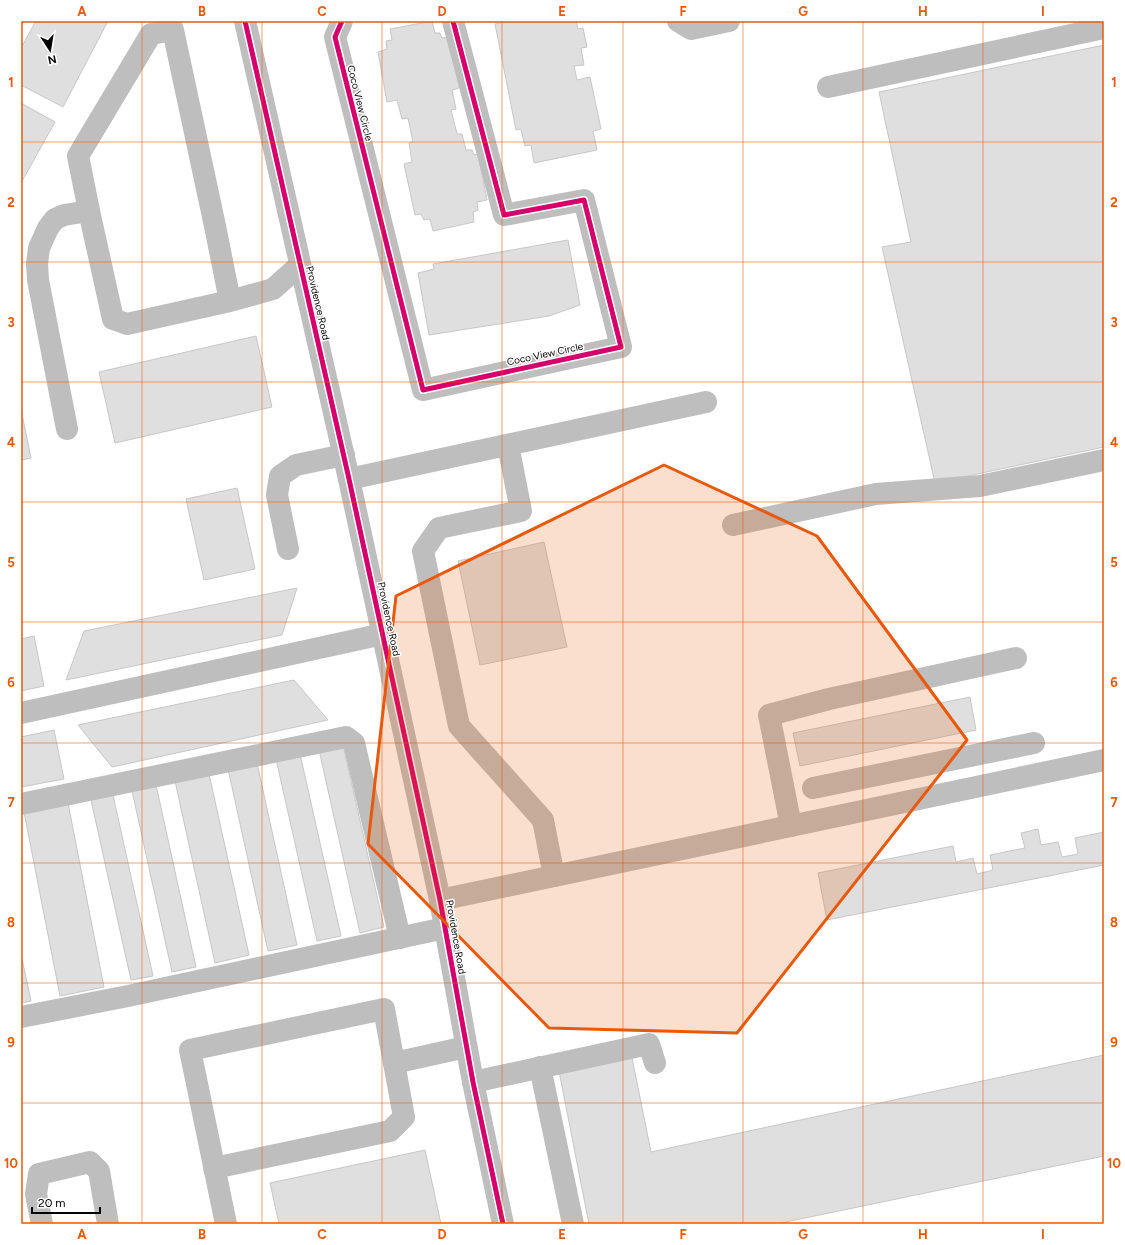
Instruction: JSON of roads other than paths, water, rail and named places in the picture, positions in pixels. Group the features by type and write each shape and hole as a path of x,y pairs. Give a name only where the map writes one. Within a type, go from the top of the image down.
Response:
{"street":[{"name":"Providence Road","path":"244,21 344,455 383,634 440,900 466,1047 503,1224"},
{"name":"Coco View Circle","path":"342,21 335,37 423,390 621,347 584,200 504,215 453,21"},
{"path":"686,24 729,21"},
{"path":"230,301 175,26 150,34 78,156 113,319 127,324 230,301 273,289 300,266"},
{"path":"828,87 1104,28"},
{"path":"66,429 38,280 37,264 39,248 48,228 55,219 64,215 89,211"},
{"path":"349,479 706,402"},
{"path":"508,444 522,511 439,528 424,551 459,726 543,820 554,876"},
{"path":"288,549 277,496 280,476 296,465 344,455"},
{"path":"733,525 876,494 980,486 1104,460"},
{"path":"21,713 383,634"},
{"path":"791,826 769,715 829,699 1016,658"},
{"path":"21,804 346,737 354,743 400,938"},
{"path":"813,788 1034,743"},
{"path":"440,900 1104,760"},
{"path":"21,1017 445,928"},
{"path":"214,1168 390,1131 404,1117 384,1009 190,1050 214,1168 226,1224"},
{"path":"473,1082 649,1044 655,1063"},
{"path":"394,1063 466,1047"},
{"path":"540,1067 573,1224"},
{"path":"42,1224 36,1194 39,1174 90,1162 100,1171 108,1224"}]}
